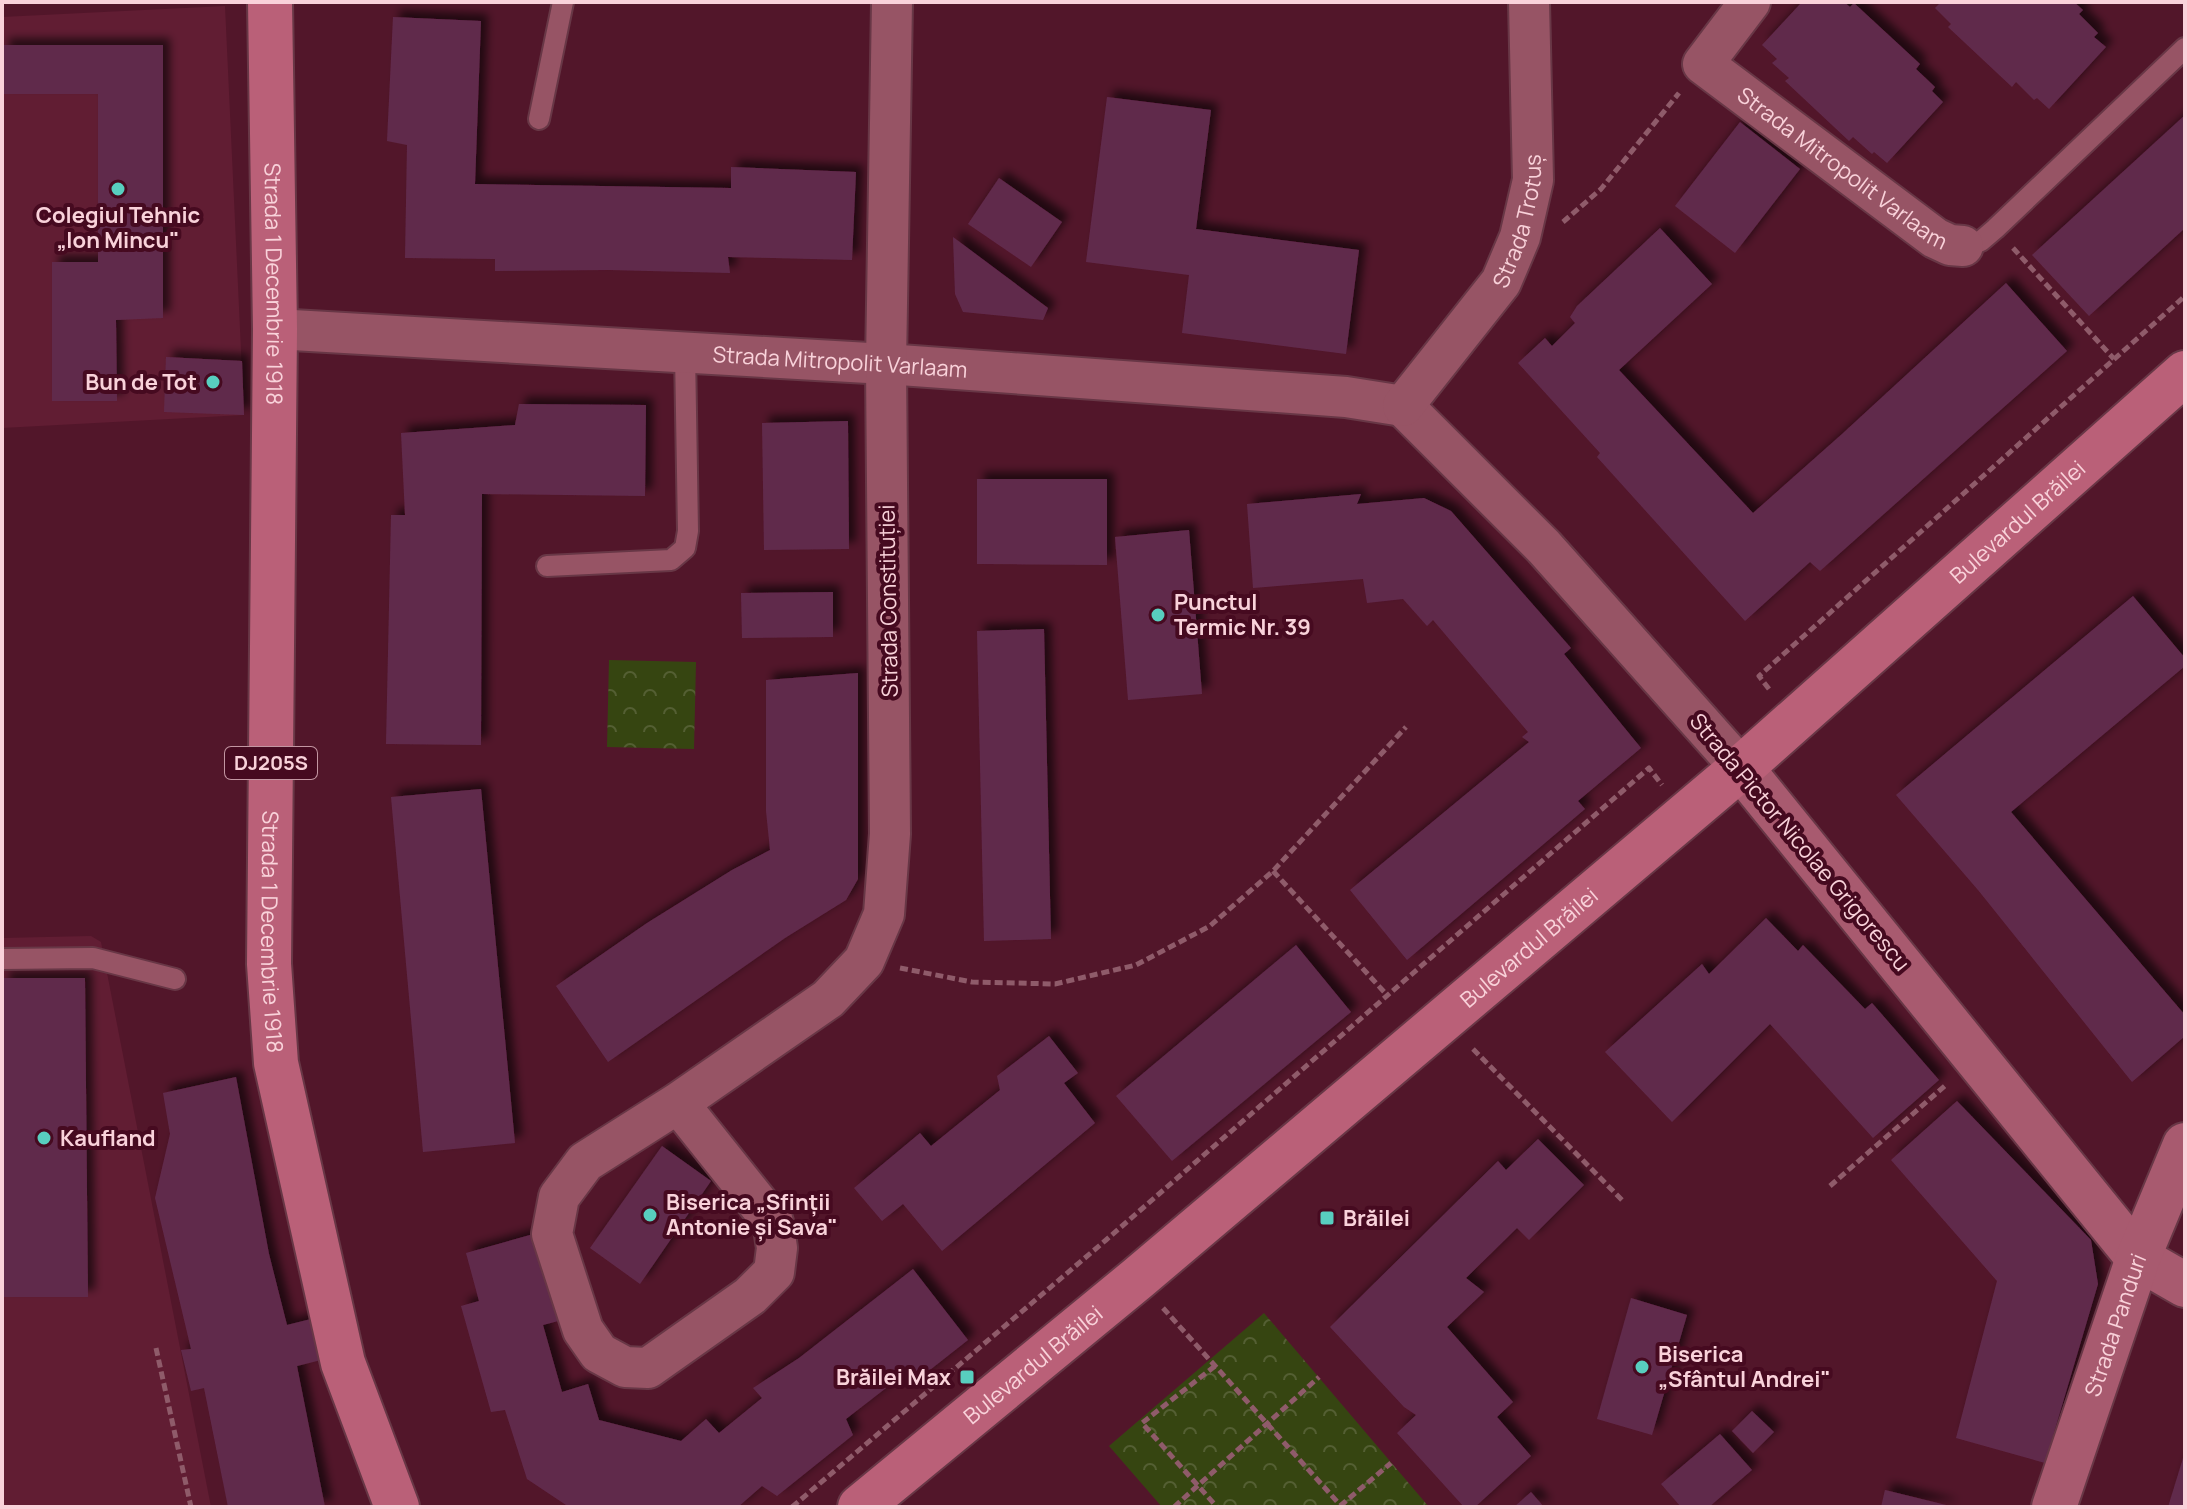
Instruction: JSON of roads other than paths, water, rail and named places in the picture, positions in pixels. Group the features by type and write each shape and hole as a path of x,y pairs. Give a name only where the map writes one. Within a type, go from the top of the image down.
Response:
{"main road":[{"name":"Strada 1 Decembrie 1918","path":"270,2 275,329 269,964 276,1063 343,1363 397,1507"},
{"name":"Bulevardul Brăilei","path":"860,1507 1137,1279 1741,768 2185,373"}],"street":[{"name":"Strada Constituției","path":"678,1103 773,1222 777,1248 774,1272 750,1296 648,1368 625,1367 599,1353 583,1330 552,1234 559,1197 585,1162 678,1103 828,999 864,961 884,914 890,834 886,364 892,2"},
{"name":"Strada Trotuș","path":"1403,406 1501,282 1520,237 1533,180 1529,2"},
{"name":"Strada Mitropolit Varlaam","path":"1750,2 1703,64 1935,238 1950,245 1979,237"},
{"name":"Strada Mitropolit Varlaam","path":"275,329 886,364 1346,397 1403,406"},
{"name":"Strada Pictor Nicolae Grigorescu","path":"1403,406 1544,547 1741,768 2138,1258 2185,1285"},
{"name":"Strada Panduri","path":"2054,1507 2138,1258 2185,1145"}],"lane":[{"path":"539,119 563,2"},
{"path":"1979,237 2185,48"},
{"path":"547,566 671,560 685,548 688,531 685,352"},
{"path":"2,959 93,958 175,979"}],"place":[{"name":"Colegiul Tehnic „Ion Mincu\"","path":"118,189"},
{"name":"Bun de Tot","path":"213,382"},
{"name":"Punctul Termic Nr. 39","path":"1158,615"},
{"name":"Kaufland","path":"44,1138"},
{"name":"Biserica „Sfinții Antonie și Sava\"","path":"650,1215"},
{"name":"Brăilei","path":"1327,1218"},
{"name":"Biserica „Sfântul Andrei\"","path":"1642,1367"},
{"name":"Brăilei Max","path":"967,1377"}]}
